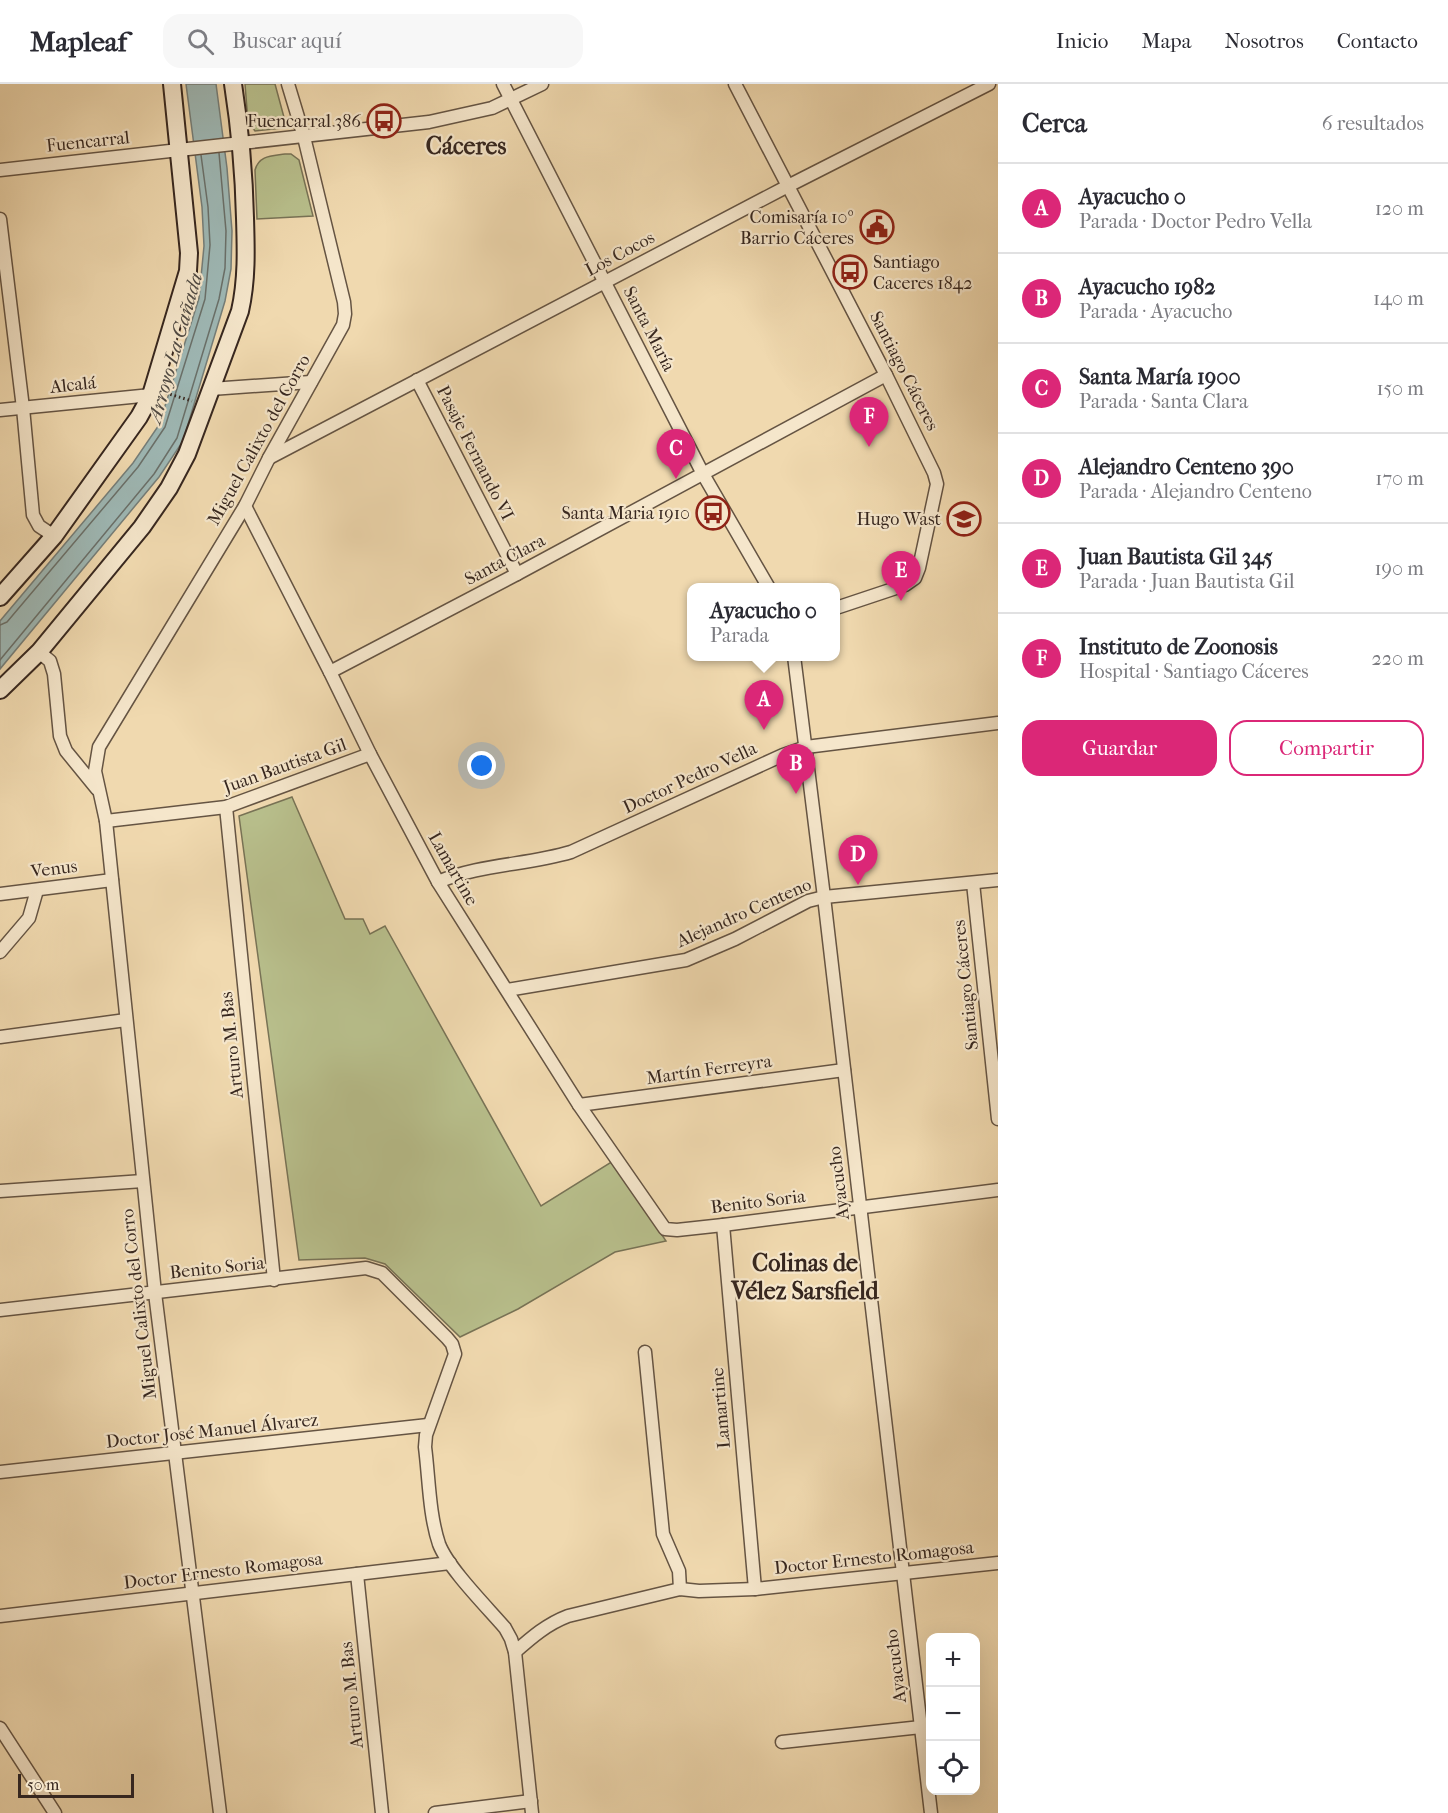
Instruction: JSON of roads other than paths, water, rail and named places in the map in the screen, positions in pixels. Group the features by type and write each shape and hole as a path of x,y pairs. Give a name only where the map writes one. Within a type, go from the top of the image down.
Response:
{"main road":[{"path":"0,597 54,536 130,433 151,392 188,271 185,150 172,84"},
{"path":"0,690 39,652 155,509 179,471 208,397 243,295 246,248 233,84"}],"street":[{"name":"Miguel Calixto del Corro","path":"220,1813 155,1293 105,821 95,771 99,747 245,506 310,382 343,325 345,314 304,137 288,84"},
{"name":"Santa María","path":"503,84 703,474 765,583"},
{"path":"185,150 429,122 492,108 542,84"},
{"name":"Santiago Cáceres","path":"735,84 886,375 934,473 937,484 915,578 905,585 840,607"},
{"name":"Los Cocos","path":"269,458 788,186 989,84"},
{"name":"Fuencarral","path":"0,170 185,150"},
{"path":"0,219 33,515 39,526 54,536"},
{"name":"Santa Clara","path":"330,672 886,375"},
{"name":"Pasaje Fernando VI","path":"417,380 517,574"},
{"path":"208,397 310,382"},
{"name":"Alcalá","path":"0,411 151,392"},
{"name":"Lamartine","path":"245,506 369,754 438,882 579,1105 666,1229"},
{"name":"Miguel Calixto del Corro","path":"39,652 50,661 54,674 60,736 66,751 98,790"},
{"name":"Ayacucho","path":"795,661 931,1813"},
{"name":"Doctor Pedro Vella","path":"438,882 459,873 554,858 571,852 783,754 806,747 998,723"},
{"name":"Juan Bautista Gil","path":"105,821 226,807 369,754"},
{"name":"Arturo M. Bas","path":"226,807 274,1280"},
{"name":"Venus","path":"0,894 112,880"},
{"name":"Alejandro Centeno","path":"507,990 686,960 735,939 808,901 824,897 998,880"},
{"name":"Santiago Cáceres","path":"973,883 998,1119"},
{"path":"0,952 29,918 37,890"},
{"path":"0,1037 126,1020"},
{"name":"Martín Ferreyra","path":"579,1105 844,1070"},
{"path":"0,1191 143,1180"},
{"name":"Benito Soria","path":"666,1229 723,1225 998,1190"},
{"name":"Lamartine","path":"723,1225 755,1589"},
{"name":"Benito Soria","path":"0,1310 366,1268 382,1273 452,1344 455,1354 452,1365 428,1425"},
{"path":"645,1352 663,1534 679,1570 680,1589"},
{"path":"428,1425 425,1447 435,1529 440,1546 450,1563 505,1628 515,1652 531,1807 435,1813"},
{"name":"Doctor José Manuel Álvarez","path":"0,1472 428,1425"},
{"name":"Doctor Ernesto Romagosa","path":"0,1616 450,1563"},
{"name":"Doctor Ernesto Romagosa","path":"515,1652 551,1622 680,1589 699,1591 755,1589 998,1563"},
{"name":"Arturo M. Bas","path":"357,1574 382,1813"},
{"path":"782,1742 921,1727"},
{"path":"0,1728 55,1813"}],"water":[{"path":"186,84 216,84 227,168 232,231 231,269 225,301 183,441 159,477 0,669 0,621 133,463 159,425 199,298 204,246 202,207"}],"place":[{"name":"Fuencarral 386","path":"384,121"},
{"name":"Comisaría 10º Barrio Cáceres","path":"877,227"},
{"name":"Santiago Caceres 1842","path":"850,272"},
{"name":"Instituto de Zoonosis","path":"869,447"},
{"name":"Santa María 1900","path":"676,479"},
{"name":"Santa Maria 1910","path":"713,513"},
{"name":"Hugo Wast","path":"964,519"},
{"name":"Juan Bautista Gil 345","path":"901,601"},
{"name":"Ayacucho 0","path":"764,730"},
{"name":"Ayacucho 1982","path":"796,794"},
{"name":"Alejandro Centeno 390","path":"858,885"}],"district":[{"name":"Cáceres","path":"466,146"},
{"name":"Colinas de Vélez Sarsfield","path":"805,1277"}],"water label":[{"name":"Arroyo La Cañada","path":"175,348"}]}
